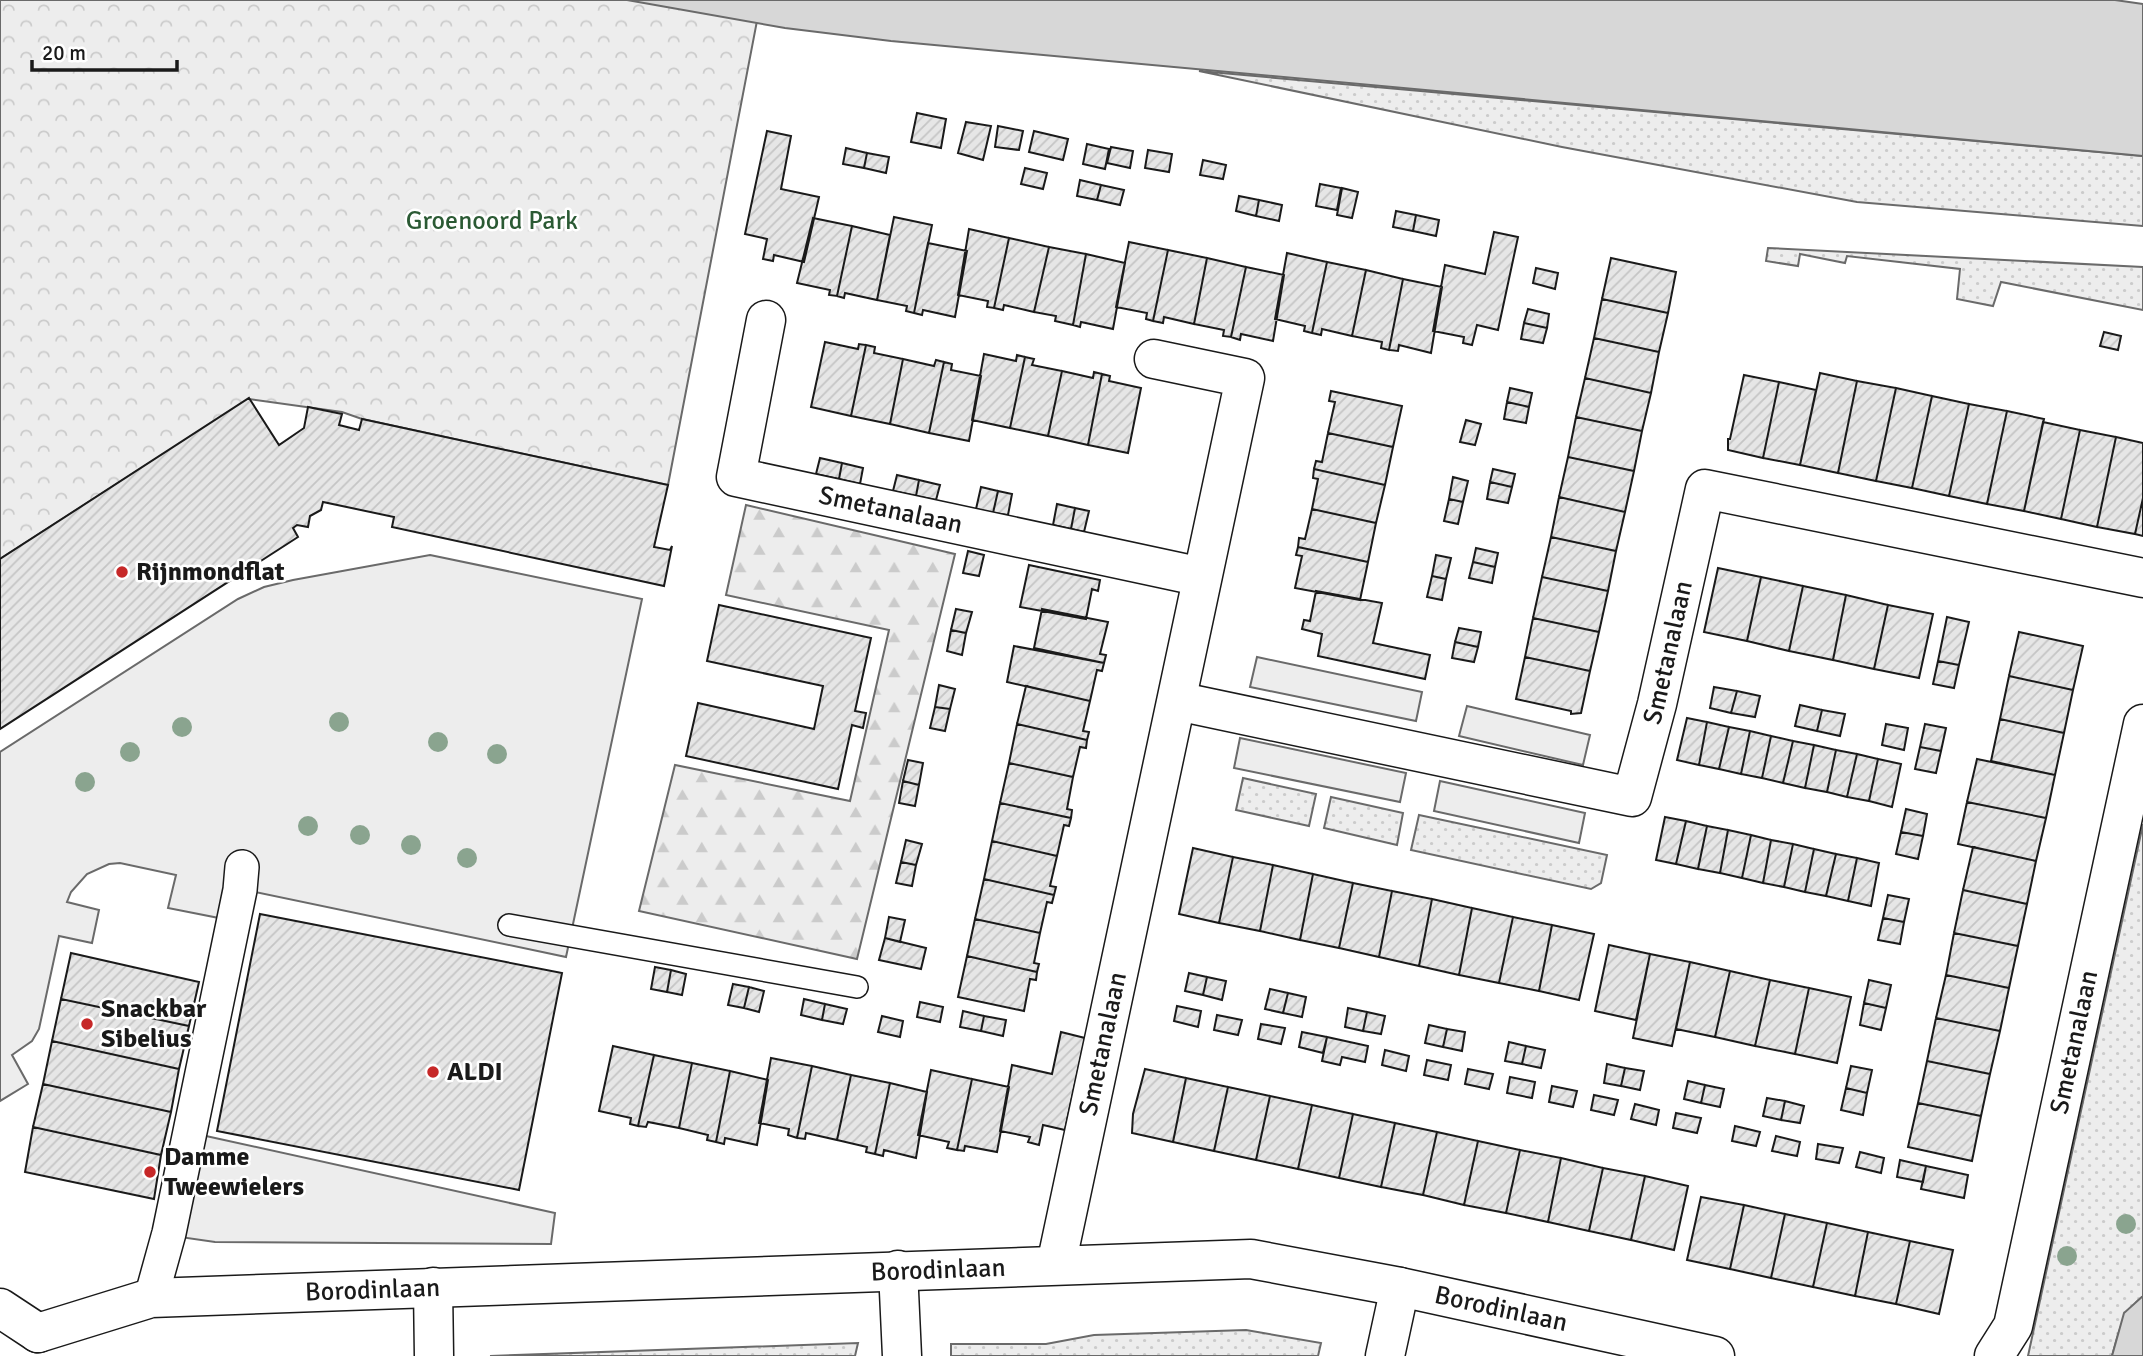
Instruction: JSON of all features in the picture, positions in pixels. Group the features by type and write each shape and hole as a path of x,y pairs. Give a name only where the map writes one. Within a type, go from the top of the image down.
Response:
{"street":[{"name":"Smetanalaan","path":"766,320 736,477 1202,578"},
{"name":"Smetanalaan","path":"1056,1265 1245,378 1154,359"},
{"name":"Smetanalaan","path":"1177,701 1632,797 1657,704 1705,489 2143,578"},
{"name":"Smetanalaan","path":"1994,1356 2013,1326 2143,724"},
{"path":"151,1298 169,1233 240,890 242,867"},
{"name":"Borodinlaan","path":"39,1345 151,1298 1251,1259 1400,1287 1716,1356"},
{"path":"898,1270 902,1356"},
{"path":"433,1287 435,1356"},
{"path":"1385,1356 1400,1287"},
{"path":"0,1308 39,1345"}],"lane":[{"path":"509,925 857,987"}],"green space":[{"name":"Groenoord Park","path":"0,0 761,0 668,485 362,419 342,412 249,399 0,559"},
{"path":"1199,71 2143,156 2143,226 1857,202 1562,147"},
{"path":"1768,248 2143,267 2143,310 2001,282 1993,306 1957,299 1960,269 1847,256 1845,263 1800,254 1798,266 1766,261"},
{"path":"746,505 955,554 857,959 639,911 675,765 850,801 889,630 726,595"},
{"path":"1243,778 1316,794 1309,826 1236,810"},
{"path":"1331,797 1403,813 1397,845 1324,828"},
{"path":"1419,815 1607,855 1601,883 1591,889 1411,850"},
{"path":"2143,824 2143,1296 2126,1316 2112,1356 2028,1356"},
{"path":"1246,1330 1321,1343 1318,1356 951,1356 951,1344 1046,1344 1094,1335"},
{"path":"858,1343 855,1356 490,1356"}],"shaded area":[{"path":"627,0 2115,0 2143,4 2143,156 891,41 785,28"},
{"path":"430,555 642,599 566,957 227,886 219,918 168,908 176,875 120,863 109,864 87,874 71,892 67,902 99,910 92,943 59,936 39,1029 32,1041 12,1055 28,1084 0,1101 0,752 238,599 264,587"},
{"path":"1257,657 1422,692 1416,721 1250,687"},
{"path":"1467,706 1590,735 1583,765 1459,736"},
{"path":"1240,738 1406,773 1400,802 1234,768"},
{"path":"1440,781 1585,813 1579,843 1434,811"},
{"path":"206,1136 555,1213 551,1244 215,1242 180,1237"},
{"path":"2143,1296 2143,1356 2112,1356 2124,1313"}],"building":[{"path":"917,113 946,119 941,148 911,142"},
{"path":"966,122 991,126 983,160 958,153"},
{"path":"998,126 1023,131 1019,150 995,147"},
{"path":"767,131 791,136 781,189 819,197 804,262 774,255 773,261 763,259 767,239 745,234"},
{"path":"1034,131 1068,139 1063,160 1029,152"},
{"path":"1087,144 1109,149 1105,169 1083,164"},
{"path":"1111,147 1133,151 1130,168 1107,163"},
{"path":"846,148 867,153 864,168 843,164"},
{"path":"1148,150 1172,154 1169,172 1145,168"},
{"path":"867,153 889,157 886,173 864,168"},
{"path":"1203,160 1226,165 1223,179 1200,175"},
{"path":"1025,168 1047,173 1043,189 1021,184"},
{"path":"1080,180 1101,185 1097,200 1077,196"},
{"path":"1320,184 1341,188 1337,210 1316,206"},
{"path":"1101,185 1124,190 1120,205 1097,200"},
{"path":"1342,188 1358,192 1352,218 1337,215"},
{"path":"1239,196 1259,200 1256,216 1236,211"},
{"path":"1259,200 1282,205 1279,221 1256,216"},
{"path":"1396,211 1416,215 1413,231 1393,227"},
{"path":"1416,215 1439,220 1436,236 1413,231"},
{"path":"894,217 932,225 914,313 906,311 907,306 877,300"},
{"path":"813,218 852,226 837,296 829,295 830,290 797,283"},
{"path":"852,226 890,235 877,300 845,293 844,298 837,296"},
{"path":"969,229 1009,238 994,308 987,307 988,301 958,295"},
{"path":"1494,232 1518,237 1498,330 1477,325 1472,345 1463,343 1464,337 1433,331 1445,265 1485,274"},
{"path":"1009,238 1049,247 1034,312 1004,305 1003,310 994,308"},
{"path":"1129,242 1168,250 1153,321 1146,319 1147,313 1116,307"},
{"path":"928,243 967,251 955,317 923,310 922,315 914,313"},
{"path":"1049,247 1086,254 1073,325 1055,321 1056,316 1034,312"},
{"path":"1168,250 1207,258 1194,324 1164,317 1163,323 1153,321"},
{"path":"1287,253 1327,262 1312,333 1304,331 1305,326 1275,319"},
{"path":"1086,254 1125,263 1113,329 1081,322 1080,327 1073,325"},
{"path":"1207,258 1246,267 1231,337 1223,336 1224,330 1194,324"},
{"path":"1611,258 1676,272 1668,313 1602,299"},
{"path":"1327,262 1366,270 1352,336 1322,329 1321,335 1312,333"},
{"path":"1246,267 1284,275 1273,341 1241,334 1240,340 1231,337"},
{"path":"1536,268 1558,273 1555,289 1533,283"},
{"path":"1366,270 1403,279 1389,350 1381,348 1382,342 1352,336"},
{"path":"1403,279 1442,287 1431,353 1399,345 1398,351 1389,350"},
{"path":"1602,299 1668,313 1659,352 1594,338"},
{"path":"1528,309 1549,314 1547,328 1524,323"},
{"path":"1524,323 1547,328 1543,343 1521,339"},
{"path":"2104,332 2121,336 2118,350 2100,346"},
{"path":"1594,338 1659,352 1651,393 1585,378"},
{"path":"825,342 858,349 859,344 866,345 851,416 811,407"},
{"path":"866,345 875,347 874,353 903,359 890,424 851,416"},
{"path":"984,354 1016,361 1017,355 1025,357 1010,428 972,420"},
{"path":"1025,357 1034,359 1032,365 1062,371 1048,436 1010,428"},
{"path":"903,359 934,366 936,360 944,362 929,433 890,424"},
{"path":"944,362 952,364 951,370 981,376 969,441 929,433"},
{"path":"1062,371 1093,378 1094,372 1102,374 1088,445 1048,436"},
{"path":"1820,373 1857,381 1838,473 1800,465"},
{"path":"1102,374 1110,376 1109,381 1141,388 1128,453 1088,445"},
{"path":"1744,375 1779,382 1763,458 1728,450 1728,439"},
{"path":"1585,378 1651,393 1642,431 1576,417"},
{"path":"1857,381 1896,388 1876,481 1838,473"},
{"path":"1779,382 1816,390 1800,465 1763,458"},
{"path":"1510,388 1532,393 1529,407 1507,402"},
{"path":"1896,388 1932,396 1912,488 1876,481"},
{"path":"1331,391 1402,406 1393,447 1328,433 1335,402 1329,401"},
{"path":"1932,396 1969,404 1949,496 1912,488"},
{"name":"Rijnmondflat","path":"249,398 279,445 304,428 308,407 342,414 339,425 359,430 362,419 668,485 654,547 670,550 672,546 664,586 392,527 394,517 323,502 321,510 310,516 308,527 297,525 293,528 298,537 0,729 0,559"},
{"path":"1507,402 1529,407 1526,423 1504,419"},
{"path":"1969,404 2007,411 1987,504 1949,496"},
{"path":"2007,411 2044,419 2024,511 1987,504"},
{"path":"1576,417 1642,431 1634,471 1568,457"},
{"path":"1466,420 1481,424 1475,445 1460,442"},
{"path":"2043,422 2080,430 2061,519 2024,511"},
{"path":"2080,430 2116,437 2097,527 2061,519"},
{"path":"1328,433 1393,447 1385,485 1314,469 1316,461 1322,462"},
{"path":"2116,437 2143,443 2143,498 2135,534 2097,527"},
{"path":"1568,457 1634,471 1625,512 1559,497"},
{"path":"820,458 842,463 839,479 816,474"},
{"path":"842,463 863,468 860,484 839,479"},
{"path":"1314,469 1385,485 1376,523 1312,509 1318,479 1313,478"},
{"path":"1493,469 1515,474 1512,487 1490,482"},
{"path":"897,475 919,480 916,496 893,491"},
{"path":"1453,477 1468,481 1463,502 1449,499"},
{"path":"919,480 940,485 936,500 916,496"},
{"path":"1490,482 1512,487 1508,503 1487,499"},
{"path":"981,487 998,491 993,513 976,509"},
{"path":"998,491 1012,494 1008,515 993,513"},
{"path":"1559,497 1625,512 1616,551 1551,537"},
{"path":"2143,498 2143,536 2135,534"},
{"path":"1449,499 1463,502 1458,524 1444,521"},
{"path":"1057,504 1075,508 1071,529 1053,525"},
{"path":"1075,508 1089,511 1084,532 1071,529"},
{"path":"1312,509 1376,523 1368,562 1298,547 1299,538 1305,539"},
{"path":"1551,537 1616,551 1608,591 1542,577"},
{"path":"1298,547 1368,562 1360,600 1295,588 1302,556 1296,555"},
{"path":"1476,548 1498,553 1495,567 1473,562"},
{"path":"968,551 984,555 979,576 963,573"},
{"path":"1436,555 1451,558 1446,579 1432,576"},
{"path":"1473,562 1495,567 1492,583 1469,578"},
{"path":"1029,565 1100,580 1098,591 1092,589 1086,619 1020,607"},
{"path":"1718,568 1761,577 1747,641 1704,632"},
{"path":"1432,576 1446,579 1442,600 1427,597"},
{"path":"1542,577 1608,591 1599,632 1533,618"},
{"path":"1761,577 1803,586 1789,651 1747,641"},
{"path":"1803,586 1846,595 1833,660 1789,651"},
{"path":"1316,591 1382,603 1373,643 1430,655 1425,679 1318,656 1322,634 1302,629 1304,620 1310,621"},
{"path":"1846,595 1888,605 1874,669 1833,660"},
{"path":"719,605 871,638 855,711 866,713 863,728 852,725 838,789 686,756 698,703 814,729 823,686 707,661"},
{"path":"1888,605 1933,614 1919,678 1874,669"},
{"path":"956,609 972,612 966,633 951,630"},
{"path":"1042,609 1108,622 1100,654 1106,655 1104,663 1034,648"},
{"path":"1947,617 1969,622 1959,665 1938,661"},
{"path":"1533,618 1599,632 1590,671 1525,657"},
{"path":"1459,628 1481,632 1478,647 1455,642"},
{"path":"951,630 966,633 962,655 947,651"},
{"path":"2019,632 2083,646 2073,690 2009,676"},
{"path":"1455,642 1478,647 1474,662 1452,658"},
{"path":"1014,646 1104,663 1102,671 1097,670 1090,701 1007,682"},
{"path":"1525,657 1590,671 1581,713 1571,714 1571,711 1516,699"},
{"path":"1938,661 1959,665 1954,688 1933,684"},
{"path":"2009,676 2073,690 2064,733 2000,719"},
{"path":"939,685 955,689 950,709 935,707"},
{"path":"1026,686 1090,701 1083,731 1089,732 1087,740 1017,724"},
{"path":"1714,687 1737,691 1731,713 1710,708"},
{"path":"1737,691 1760,696 1755,717 1731,713"},
{"path":"1800,705 1822,710 1817,731 1795,726"},
{"path":"935,707 950,709 945,731 930,728"},
{"path":"1822,710 1845,714 1840,736 1817,731"},
{"path":"1687,718 1707,722 1699,765 1677,760"},
{"path":"2000,719 2064,733 2055,775 1991,761"},
{"path":"1707,722 1729,727 1719,769 1699,765"},
{"path":"1017,724 1087,740 1086,748 1080,747 1073,777 1009,763"},
{"path":"1886,724 1908,728 1904,750 1882,745"},
{"path":"1925,724 1946,728 1941,751 1920,747"},
{"path":"1729,727 1750,731 1741,774 1719,769"},
{"path":"1750,731 1771,736 1762,778 1741,774"},
{"path":"1771,736 1793,741 1783,783 1762,778"},
{"path":"1793,741 1814,745 1805,788 1783,783"},
{"path":"1814,745 1836,750 1827,792 1805,788"},
{"path":"1920,747 1941,751 1936,773 1915,769"},
{"path":"1836,750 1857,754 1847,797 1827,792"},
{"path":"1857,754 1878,759 1869,801 1847,797"},
{"path":"1878,759 1901,764 1892,807 1869,801"},
{"path":"1977,759 2055,775 2046,818 1967,802"},
{"path":"908,760 923,763 919,785 903,781"},
{"path":"1009,763 1073,777 1067,809 1072,810 1071,818 1000,803"},
{"path":"903,781 919,785 915,806 899,803"},
{"path":"1967,802 2046,818 2036,861 1958,844"},
{"path":"1000,803 1071,818 1069,826 1064,825 1057,856 992,841"},
{"path":"1906,809 1927,814 1923,836 1901,832"},
{"path":"1665,817 1686,821 1676,864 1656,860"},
{"path":"1686,821 1707,826 1698,869 1676,864"},
{"path":"1707,826 1728,830 1720,873 1698,869"},
{"path":"1728,830 1751,835 1742,878 1720,873"},
{"path":"1901,832 1923,836 1918,859 1896,854"},
{"path":"1751,835 1771,840 1763,883 1742,878"},
{"path":"906,840 922,844 916,865 901,862"},
{"path":"1771,840 1793,844 1784,887 1763,883"},
{"path":"992,841 1057,856 1050,886 1056,887 1054,895 984,879"},
{"path":"1793,844 1814,849 1805,892 1784,887"},
{"path":"1973,847 2036,861 2027,904 1963,890"},
{"path":"1193,848 1233,857 1219,923 1179,914"},
{"path":"1814,849 1836,854 1826,896 1805,892"},
{"path":"1836,854 1857,858 1848,901 1826,896"},
{"path":"1233,857 1273,865 1260,931 1219,923"},
{"path":"1857,858 1879,863 1871,906 1848,901"},
{"path":"901,862 916,865 912,886 896,883"},
{"path":"1273,865 1313,874 1300,940 1260,931"},
{"path":"1313,874 1353,883 1339,948 1300,940"},
{"path":"984,879 1054,895 1052,903 1047,902 1040,933 975,919"},
{"path":"1353,883 1392,891 1379,957 1339,948"},
{"path":"1963,890 2027,904 2018,946 1954,933"},
{"path":"1392,891 1432,899 1419,966 1379,957"},
{"path":"1888,895 1909,899 1904,922 1883,918"},
{"path":"1432,899 1472,908 1459,975 1419,966"},
{"path":"1472,908 1513,917 1499,983 1459,975"},
{"path":"260,914 562,973 519,1190 217,1131"},
{"path":"889,917 905,920 900,942 885,938"},
{"path":"1513,917 1552,925 1539,991 1499,983"},
{"path":"1883,918 1904,922 1900,944 1878,940"},
{"path":"975,919 1040,933 1034,963 1039,964 1037,972 967,956"},
{"path":"1552,925 1594,934 1579,1000 1539,991"},
{"path":"1954,933 2018,946 2009,988 1946,975"},
{"path":"885,938 926,948 921,969 879,960"},
{"path":"1609,945 1650,954 1636,1020 1595,1011"},
{"path":"71,953 199,982 189,1026 61,999"},
{"path":"1650,954 1690,962 1672,1046 1633,1038"},
{"path":"967,956 1037,972 1036,980 1030,979 1024,1011 958,997"},
{"path":"1690,962 1730,971 1715,1037 1676,1029"},
{"path":"655,967 671,970 667,992 651,989"},
{"path":"671,970 686,974 682,995 667,992"},
{"path":"1730,971 1770,980 1755,1046 1715,1037"},
{"path":"1189,973 1207,977 1203,995 1185,991"},
{"path":"1946,975 2009,988 2000,1031 1936,1018"},
{"path":"1207,977 1226,981 1222,1000 1203,995"},
{"path":"1770,980 1809,988 1795,1054 1755,1046"},
{"path":"1869,980 1891,985 1886,1008 1864,1003"},
{"path":"733,984 749,987 744,1008 728,1005"},
{"path":"749,987 764,991 759,1012 744,1008"},
{"path":"1809,988 1851,997 1837,1063 1795,1054"},
{"path":"1270,989 1288,993 1283,1013 1265,1009"},
{"path":"1288,993 1306,997 1302,1017 1283,1013"},
{"path":"61,999 189,1026 179,1069 52,1041"},
{"path":"804,999 825,1004 822,1020 801,1015"},
{"path":"920,1002 943,1007 940,1022 917,1017"},
{"path":"1864,1003 1886,1008 1881,1030 1860,1025"},
{"path":"825,1004 847,1009 843,1024 822,1020"},
{"path":"1177,1006 1201,1011 1198,1027 1174,1021"},
{"path":"1348,1008 1367,1012 1363,1031 1345,1027"},
{"path":"963,1011 984,1016 981,1031 960,1027"},
{"path":"1367,1012 1385,1016 1381,1034 1363,1031"},
{"path":"1217,1015 1242,1020 1238,1035 1214,1030"},
{"path":"882,1016 903,1021 900,1037 878,1032"},
{"path":"984,1016 1006,1020 1003,1036 981,1031"},
{"path":"1936,1018 2000,1031 1990,1074 1927,1061"},
{"path":"1261,1024 1285,1028 1281,1044 1258,1039"},
{"path":"1429,1025 1447,1029 1443,1047 1425,1043"},
{"path":"1447,1029 1465,1032 1462,1051 1443,1047"},
{"path":"1061,1032 1085,1038 1065,1130 1043,1125 1039,1145 1028,1142 1030,1137 1000,1131 1012,1065 1052,1074"},
{"path":"1302,1032 1327,1037 1323,1053 1299,1047"},
{"path":"1327,1037 1368,1046 1365,1062 1342,1057 1340,1065 1322,1061"},
{"path":"52,1041 179,1069 171,1112 43,1084"},
{"path":"1509,1042 1526,1046 1522,1064 1505,1061"},
{"path":"613,1046 654,1055 638,1126 630,1124 631,1118 599,1111"},
{"path":"1526,1046 1545,1050 1541,1068 1522,1064"},
{"path":"1385,1050 1409,1056 1406,1071 1382,1065"},
{"path":"654,1055 692,1063 679,1128 648,1122 646,1127 638,1126"},
{"path":"771,1058 812,1066 797,1138 788,1135 789,1129 759,1123"},
{"path":"1427,1060 1451,1065 1448,1080 1424,1075"},
{"path":"1927,1061 1990,1074 1981,1116 1918,1103"},
{"path":"692,1063 730,1071 716,1142 707,1140 708,1135 679,1128"},
{"path":"1607,1064 1625,1068 1621,1086 1604,1083"},
{"path":"812,1066 851,1075 837,1140 806,1133 805,1139 797,1138"},
{"path":"1851,1066 1872,1070 1867,1093 1846,1088"},
{"path":"1625,1068 1644,1071 1640,1090 1621,1086"},
{"path":"1145,1069 1186,1078 1173,1142 1132,1133 1133,1114"},
{"path":"1468,1069 1493,1074 1489,1089 1465,1084"},
{"path":"931,1070 972,1079 957,1150 947,1148 949,1142 918,1135"},
{"path":"730,1071 768,1080 757,1145 725,1138 724,1144 716,1142"},
{"path":"851,1075 890,1083 875,1154 866,1152 867,1147 837,1140"},
{"path":"1510,1077 1535,1082 1532,1098 1507,1093"},
{"path":"1186,1078 1228,1087 1214,1151 1173,1142"},
{"path":"972,1079 1009,1087 997,1152 965,1146 964,1151 957,1150"},
{"path":"1688,1081 1705,1085 1701,1103 1684,1099"},
{"path":"890,1083 927,1092 916,1158 884,1150 883,1156 875,1154"},
{"path":"43,1084 171,1112 161,1155 33,1127"},
{"path":"1705,1085 1724,1089 1720,1107 1701,1103"},
{"path":"1552,1086 1577,1091 1573,1107 1549,1102"},
{"path":"1228,1087 1270,1096 1256,1160 1214,1151"},
{"path":"1846,1088 1867,1093 1863,1115 1841,1110"},
{"path":"1594,1095 1618,1100 1614,1115 1591,1110"},
{"path":"1270,1096 1312,1105 1298,1169 1256,1160"},
{"path":"1767,1098 1785,1101 1781,1120 1763,1116"},
{"path":"1785,1101 1804,1106 1800,1123 1781,1120"},
{"path":"1918,1103 1981,1116 1972,1161 1908,1147"},
{"path":"1635,1104 1659,1110 1656,1125 1631,1119"},
{"path":"1312,1105 1353,1114 1339,1178 1298,1169"},
{"path":"1676,1113 1701,1118 1697,1133 1673,1128"},
{"path":"1353,1114 1395,1123 1381,1187 1339,1178"},
{"path":"1395,1123 1437,1132 1423,1195 1381,1187"},
{"path":"1735,1126 1760,1132 1756,1146 1732,1141"},
{"path":"33,1127 161,1155 154,1199 25,1172"},
{"path":"1437,1132 1478,1141 1464,1205 1423,1195"},
{"path":"1776,1136 1800,1142 1797,1156 1772,1151"},
{"path":"1478,1141 1520,1150 1506,1213 1464,1205"},
{"path":"1818,1144 1843,1148 1839,1163 1816,1159"},
{"path":"1520,1150 1561,1158 1548,1222 1506,1213"},
{"path":"1860,1152 1884,1158 1881,1173 1856,1167"},
{"path":"1561,1158 1603,1168 1589,1231 1548,1222"},
{"path":"1900,1160 1926,1166 1923,1182 1897,1177"},
{"path":"1926,1166 1968,1175 1964,1198 1921,1189"},
{"path":"1603,1168 1645,1176 1631,1240 1589,1231"},
{"path":"1645,1176 1688,1186 1674,1250 1631,1240"},
{"path":"1701,1197 1744,1205 1730,1269 1687,1260"},
{"path":"1744,1205 1785,1214 1771,1278 1730,1269"},
{"path":"1785,1214 1827,1223 1813,1287 1771,1278"},
{"path":"1827,1223 1868,1232 1855,1296 1813,1287"},
{"path":"1868,1232 1910,1241 1896,1304 1855,1296"},
{"path":"1910,1241 1953,1250 1939,1314 1896,1304"}],"place":[{"name":"Rijnmondflat","path":"122,572"},
{"name":"Snackbar Sibelius","path":"87,1024"},
{"name":"ALDI","path":"433,1072"},
{"name":"Damme Tweewielers","path":"150,1172"}]}
